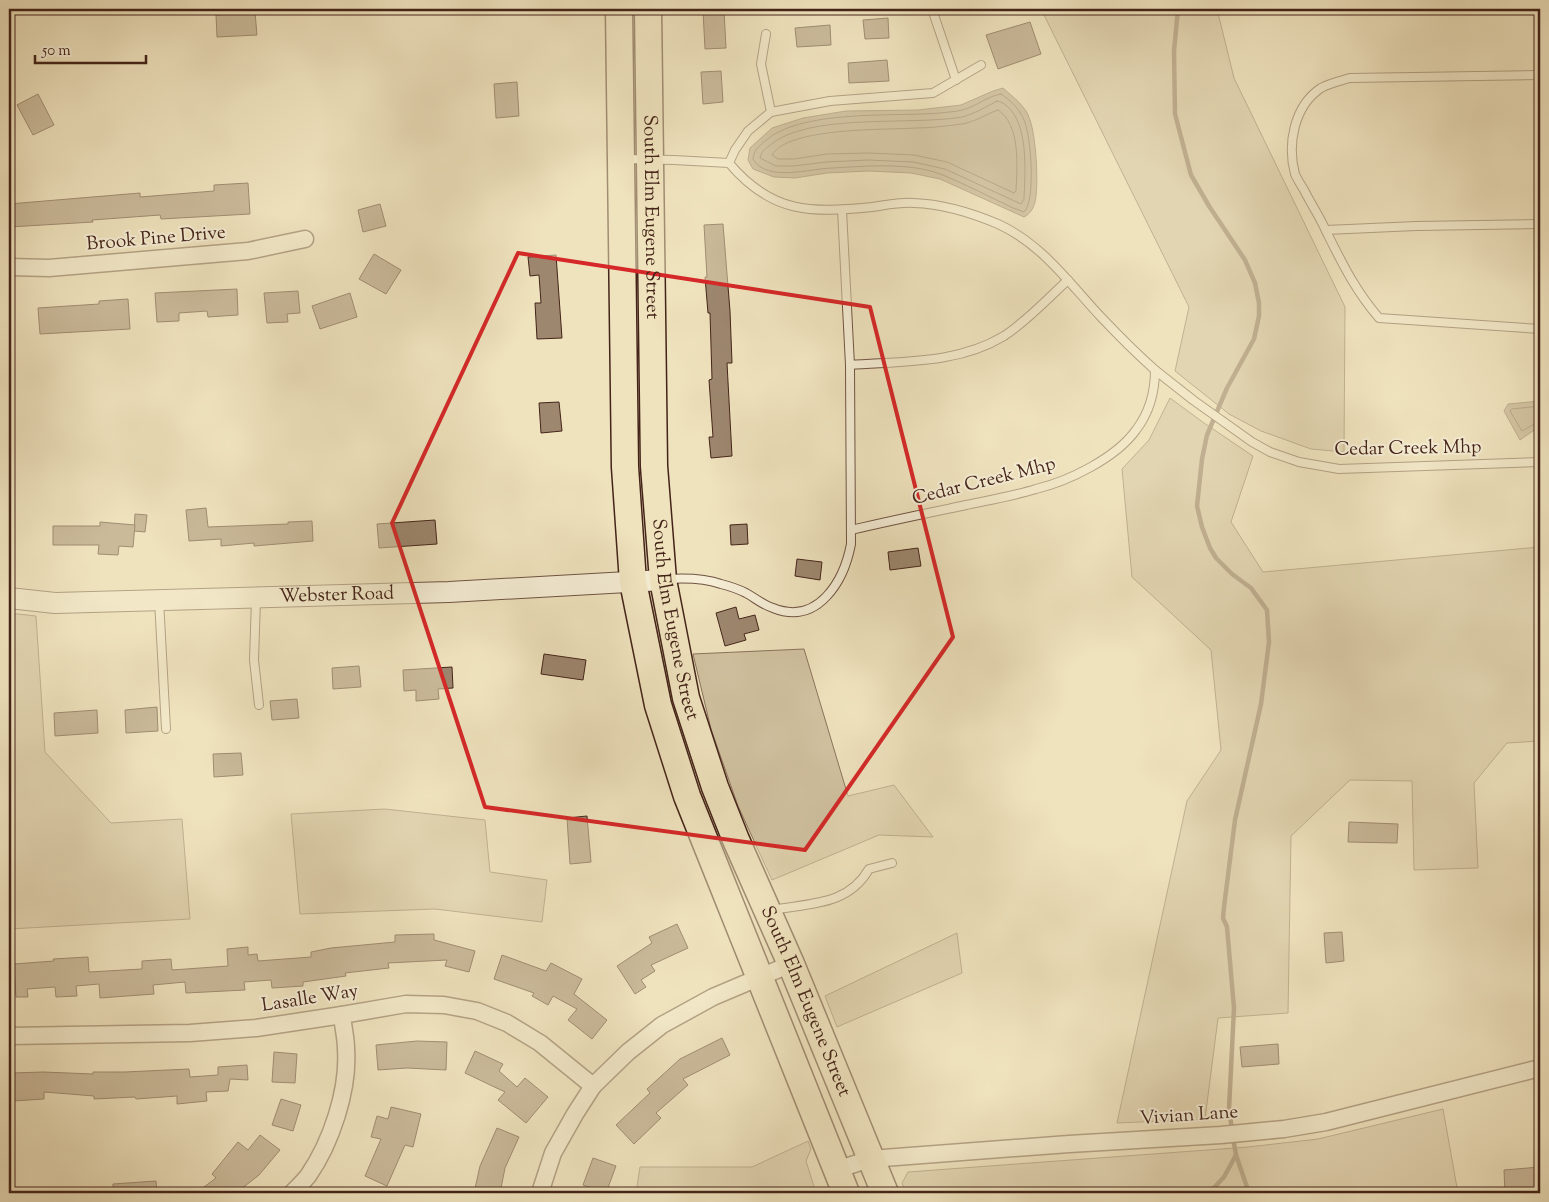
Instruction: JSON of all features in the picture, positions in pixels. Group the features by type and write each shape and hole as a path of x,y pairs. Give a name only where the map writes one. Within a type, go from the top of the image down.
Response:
{"main road":[{"name":"South Elm Eugene Street","path":"619,9 625,467 633,582 658,705 687,796 841,1182"},
{"name":"South Elm Eugene Street","path":"648,9 654,466 663,580 686,698 715,787 791,964 884,1193"}],"street":[{"name":"Brook Pine Drive","path":"9,267 49,268 248,251 305,239"},
{"name":"Webster Road","path":"9,598 55,603 449,592 663,580"},
{"path":"540,1193 553,1153 593,1086 628,1052 662,1025 713,997 791,964"},
{"name":"Lasalle Way","path":"9,1036 190,1033 256,1028 406,1004 444,1005 477,1011 506,1023 540,1043 593,1086"},
{"path":"292,1193 308,1176 326,1143 338,1111 345,1076 346,1051 342,1015"},
{"name":"Vivian Lane","path":"841,1182 870,1159 1284,1129 1326,1122 1540,1068"}],"lane":[{"path":"932,9 956,80"},
{"path":"766,34 761,64 771,112"},
{"path":"622,159 729,163 748,131 771,112 830,101 933,93 981,65"},
{"path":"1540,75 1350,78 1333,83 1322,88 1304,104 1294,131 1292,153 1296,175 1349,277 1379,318 1540,329"},
{"name":"Cedar Creek Mhp","path":"729,163 751,186 779,202 802,209 818,211 912,203 931,204 970,214 998,224 1024,239 1048,258 1101,317 1155,370 1193,400 1252,442 1270,452 1299,462 1339,469 1540,462"},
{"path":"663,580 685,578 720,583 744,592 772,608 788,612 799,612 819,604 834,589 841,577 849,557 851,544 850,365 842,210"},
{"path":"1326,230 1540,224"},
{"path":"850,365 950,357 975,350 1006,335 1068,280"},
{"name":"Cedar Creek Mhp","path":"851,530 1037,489 1086,470 1112,452 1136,431 1151,399 1155,370"},
{"path":"256,597 254,660 259,705"},
{"path":"159,600 166,729"},
{"path":"768,911 819,903 841,896 862,882 870,869 892,863"}],"highlighted area":[{"path":"518,253 870,307 953,637 805,850 485,807 392,523"}],"shaded area":[{"path":"1041,9 1217,9 1234,78 1345,307 1344,452 1311,449 1261,431 1229,414 1175,371 1189,307"},
{"path":"1170,398 1253,456 1231,522 1263,572 1540,547 1540,741 1507,743 1474,783 1478,868 1414,870 1412,781 1350,780 1291,836 1288,1013 1218,1018 1205,1119 1117,1123 1187,801 1221,750 1211,650 1132,577 1122,469 1149,440"},
{"path":"9,613 36,616 45,752 111,823 182,819 190,919 9,929"},
{"path":"804,649 848,796 894,785 933,837 879,835 772,880 738,806 711,729 693,654"},
{"path":"385,809 485,820 490,872 547,880 542,922 435,909 300,914 291,814"},
{"path":"957,933 962,973 837,1027 825,996"},
{"path":"1443,1109 1458,1193 906,1193 902,1183 908,1172 1248,1147 1318,1139"},
{"path":"808,1141 811,1149 806,1161 816,1193 636,1193 640,1167 752,1167"}],"water":[{"path":"1003,88 1026,110 1034,138 1037,173 1035,202 1032,209 1024,217 940,179 911,173 869,171 827,173 795,178 774,177 753,169 748,160 750,148 772,128 803,118 846,111 918,110 961,105"},
{"path":"1540,401 1540,426 1520,440 1504,411 1508,404"}],"building":[{"path":"724,10 726,48 705,49 703,11"},
{"path":"255,12 257,35 217,37 216,15"},
{"path":"888,18 889,38 865,39 863,20"},
{"path":"1030,22 1041,54 998,69 986,35"},
{"path":"830,25 831,45 797,47 795,28"},
{"path":"887,60 889,81 849,83 848,63"},
{"path":"721,71 723,102 703,104 701,72"},
{"path":"517,82 519,116 496,118 494,84"},
{"path":"38,94 54,125 33,135 17,105"},
{"path":"248,183 250,214 161,219 160,215 92,220 93,222 9,227 9,204 140,193 140,197 214,191 214,185"},
{"path":"380,204 386,226 363,232 358,210"},
{"path":"723,224 730,311 732,363 727,363 732,456 711,458 709,437 713,437 709,380 712,379 710,313 708,313 705,277 707,277 704,225"},
{"path":"374,254 401,270 386,294 359,279"},
{"path":"556,255 562,338 537,339 535,303 541,303 539,275 530,276 528,257"},
{"path":"237,289 238,315 208,317 207,311 179,313 179,321 157,322 155,293"},
{"path":"298,291 300,313 287,314 288,322 267,323 264,293"},
{"path":"350,293 357,317 320,329 312,306"},
{"path":"128,299 130,329 40,334 38,308 99,304 99,301"},
{"path":"559,402 562,431 541,433 539,403"},
{"path":"206,508 208,527 288,524 288,522 312,521 313,541 254,546 254,543 221,546 221,539 189,541 186,510"},
{"path":"135,514 147,515 145,532 134,531"},
{"path":"435,520 437,544 379,548 377,524"},
{"path":"100,522 135,525 133,547 119,546 118,555 98,554 99,545 53,545 53,526 100,526"},
{"path":"747,524 748,544 731,545 730,525"},
{"path":"918,548 921,566 890,570 888,552"},
{"path":"797,559 822,562 820,580 795,576"},
{"path":"736,607 739,619 755,615 759,630 744,634 746,640 725,646 716,613"},
{"path":"544,654 586,660 583,680 541,674"},
{"path":"359,666 361,687 333,689 332,668"},
{"path":"452,667 453,688 438,689 439,699 416,701 416,690 404,691 403,670"},
{"path":"297,699 299,718 272,720 270,701"},
{"path":"157,707 158,731 126,733 125,710"},
{"path":"97,710 98,733 55,736 54,713"},
{"path":"241,753 243,775 214,777 213,754"},
{"path":"587,816 591,862 570,864 567,818"},
{"path":"1349,822 1398,824 1397,843 1348,842"},
{"path":"677,924 688,948 651,965 655,971 641,980 646,987 635,994 617,966 652,943 649,937"},
{"path":"1342,932 1344,961 1326,963 1324,933"},
{"path":"434,934 434,940 475,951 469,972 445,966 447,960 388,963 389,968 345,973 346,976 303,982 303,986 272,988 271,980 244,982 245,990 186,993 185,982 153,985 154,994 100,998 99,984 76,986 77,996 56,997 55,987 27,989 28,997 16,997 14,964 88,957 89,972 142,969 142,961 171,959 172,970 228,966 227,949 248,947 248,955 257,954 258,961 311,957 311,952 331,948 395,942 395,935"},
{"path":"502,955 546,971 551,963 582,979 574,994 607,1020 592,1039 568,1020 577,1009 553,996 548,1005 532,996 534,993 494,979"},
{"path":"722,1038 730,1055 683,1079 688,1085 656,1113 661,1118 634,1144 616,1125 650,1093 647,1089 680,1059"},
{"path":"417,1041 447,1042 446,1070 407,1068 378,1070 376,1045"},
{"path":"1278,1044 1279,1064 1242,1067 1240,1047"},
{"path":"475,1051 503,1064 499,1071 517,1087 525,1078 548,1097 526,1123 498,1100 505,1092 465,1073"},
{"path":"274,1052 297,1054 295,1083 272,1082"},
{"path":"247,1065 248,1080 230,1079 228,1091 206,1092 207,1101 177,1104 177,1096 136,1099 135,1097 94,1099 94,1096 44,1092 44,1099 13,1101 12,1073 93,1074 93,1072 189,1069 190,1077 218,1075 218,1067"},
{"path":"281,1099 301,1105 293,1131 272,1125"},
{"path":"391,1107 421,1114 413,1147 405,1145 387,1186 365,1176 381,1139 371,1137 377,1116 388,1119"},
{"path":"497,1128 519,1137 505,1168 500,1193 474,1193 480,1166"},
{"path":"260,1135 280,1150 259,1175 236,1193 196,1193 216,1178 212,1174 238,1142 248,1150"},
{"path":"593,1158 616,1166 606,1193 583,1185"},
{"path":"1540,1167 1540,1193 1505,1193 1504,1170"},
{"path":"156,1181 157,1193 113,1193 113,1184"}],"waterway":[{"path":"1178,9 1174,51 1175,114 1191,175 1245,260 1255,283 1259,303 1259,316 1254,339 1227,388 1207,435 1202,459 1197,506 1202,527 1216,558 1232,574 1251,588 1267,610 1269,642 1261,704 1235,820 1223,918 1227,927 1234,1008 1229,1109 1232,1130"},
{"path":"1233,1137 1236,1155 1249,1193"},
{"path":"1209,1193 1224,1177 1236,1155"}]}
